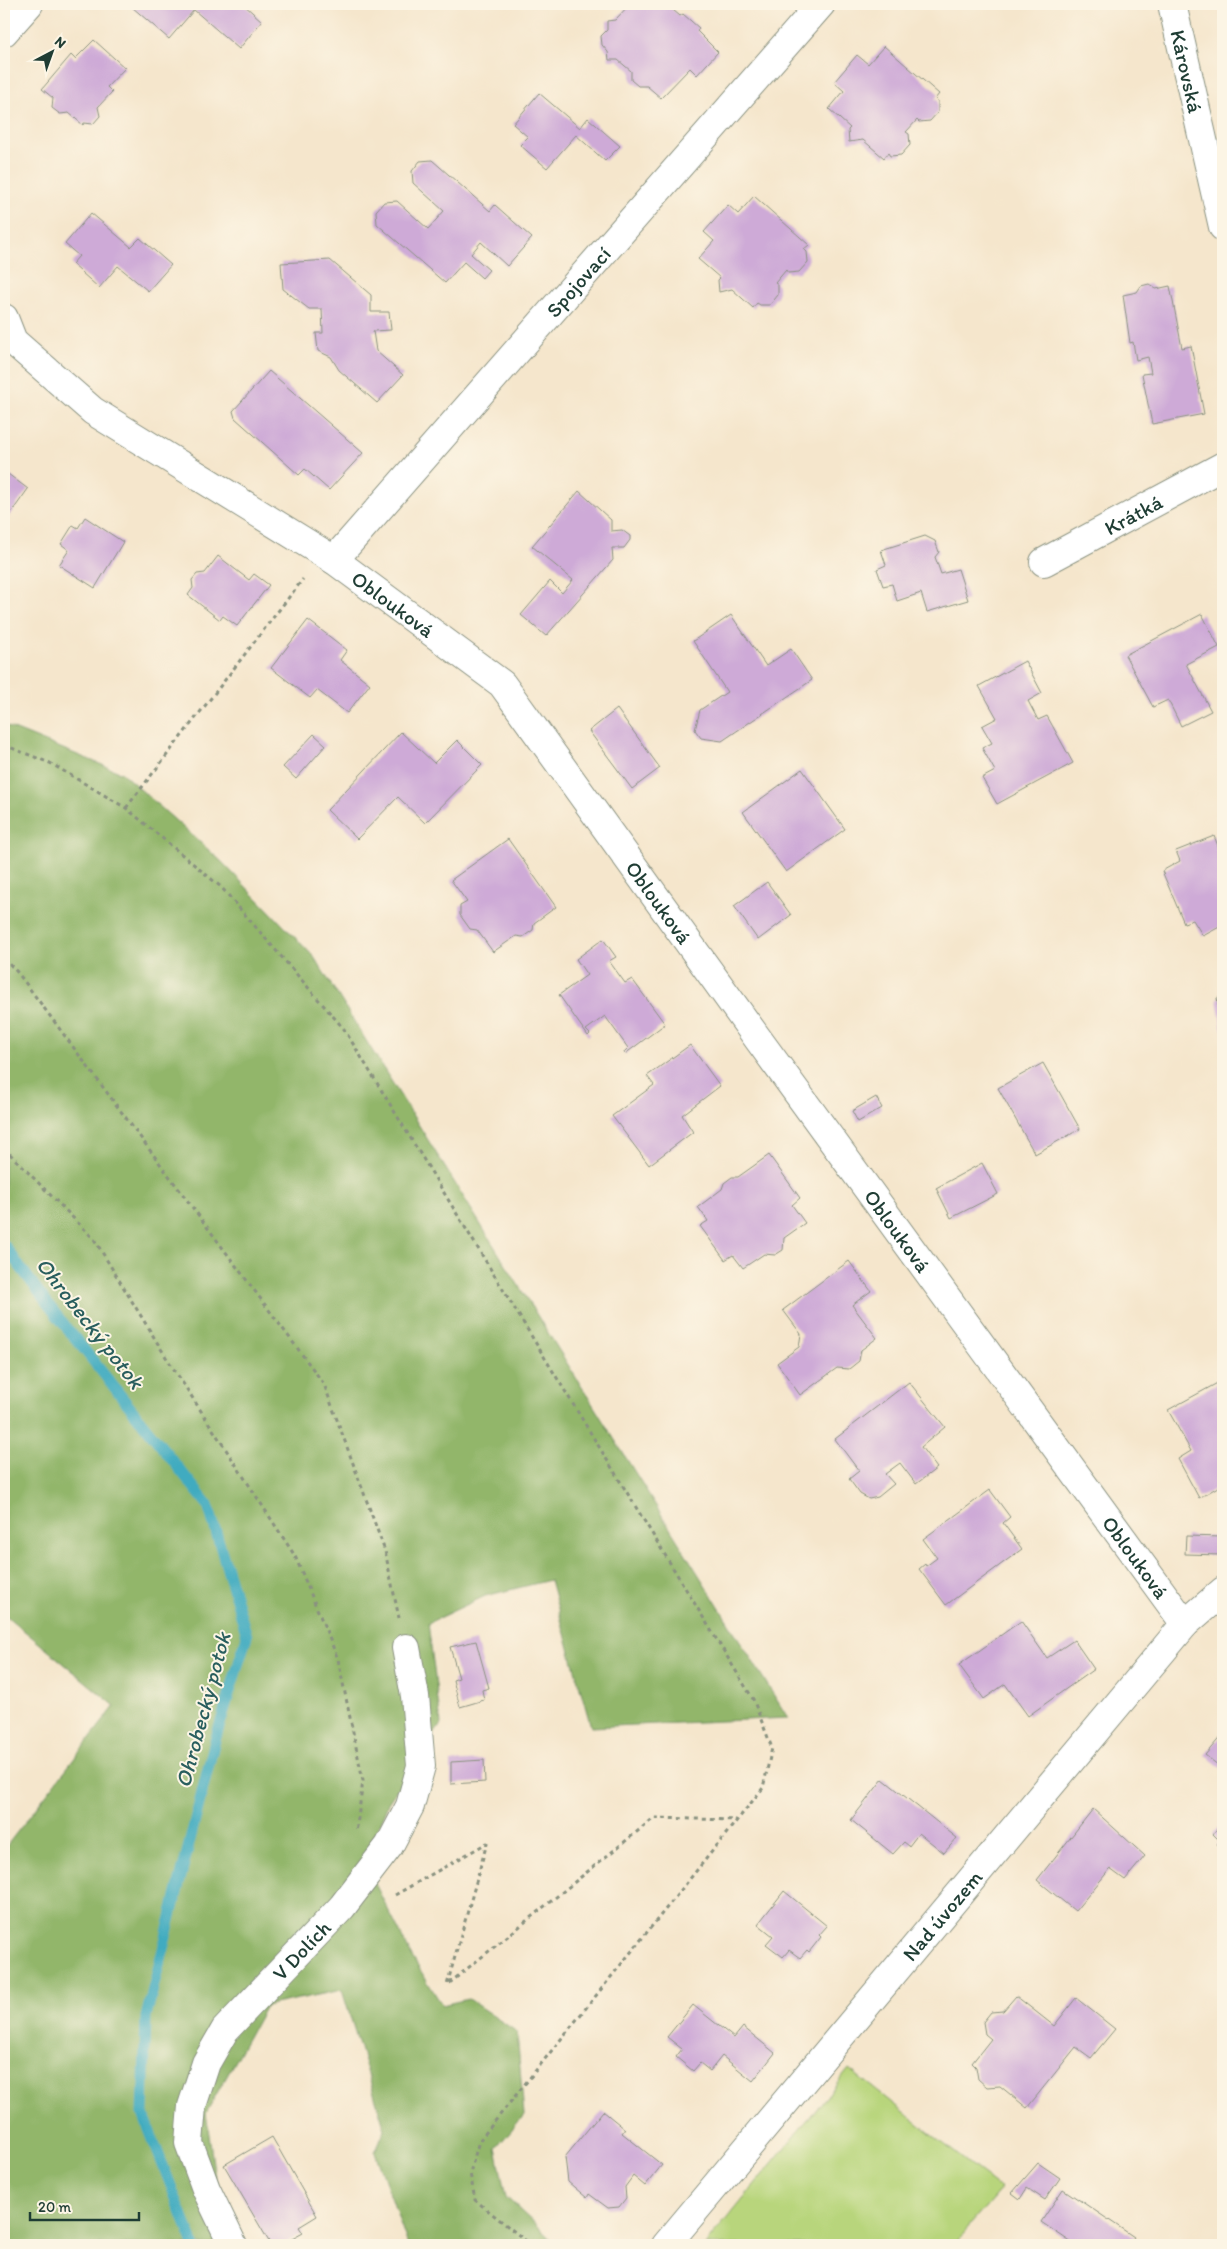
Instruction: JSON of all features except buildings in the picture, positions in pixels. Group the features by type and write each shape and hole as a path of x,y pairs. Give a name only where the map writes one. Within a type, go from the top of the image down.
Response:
{"street":[{"path":"4,32 30,4"},
{"name":"Spojovací","path":"329,557 821,4"},
{"name":"Károvská","path":"1172,4 1223,227"},
{"name":"Oblouková","path":"4,318 13,341 93,411 329,557 502,684 1185,1624"},
{"name":"Krátká","path":"1044,562 1223,466"},
{"name":"Nad úvozem","path":"666,2245 1185,1624 1223,1591"},
{"name":"V Dolích","path":"233,2245 206,2189 189,2143 192,2106 206,2063 226,2030 342,1907 389,1846 410,1806 421,1766 415,1696 406,1648"}],"path":[{"path":"126,808 329,557"},
{"path":"4,745 50,763 126,808 221,887 344,1029 748,1691 772,1748 763,1788 479,2141 470,2172 475,2200 530,2245"},
{"path":"4,958 18,973 324,1384 384,1551 406,1648"},
{"path":"4,1148 94,1239 166,1357 295,1556 338,1659 363,1781 355,1840"},
{"path":"386,1900 487,1843 447,1985 654,1818 737,1820"}],"green space":[{"path":"4,725 122,773 221,861 314,957 788,1718 591,1727 550,1580 485,1596 428,1623 441,1724 388,1803 364,1862 412,1957 442,2005 468,1999 517,2032 524,2115 496,2148 506,2197 557,2245 408,2245 375,2152 385,2129 342,1990 265,2006 206,2113 215,2178 246,2245 4,2245 4,1849 115,1706 4,1614"},
{"path":"849,2069 1001,2189 953,2245 705,2245"}],"waterway":[{"name":"Ohrobecký potok","path":"4,1245 47,1303 208,1505 247,1636 214,1744 146,2017 143,2114 194,2245"}]}
